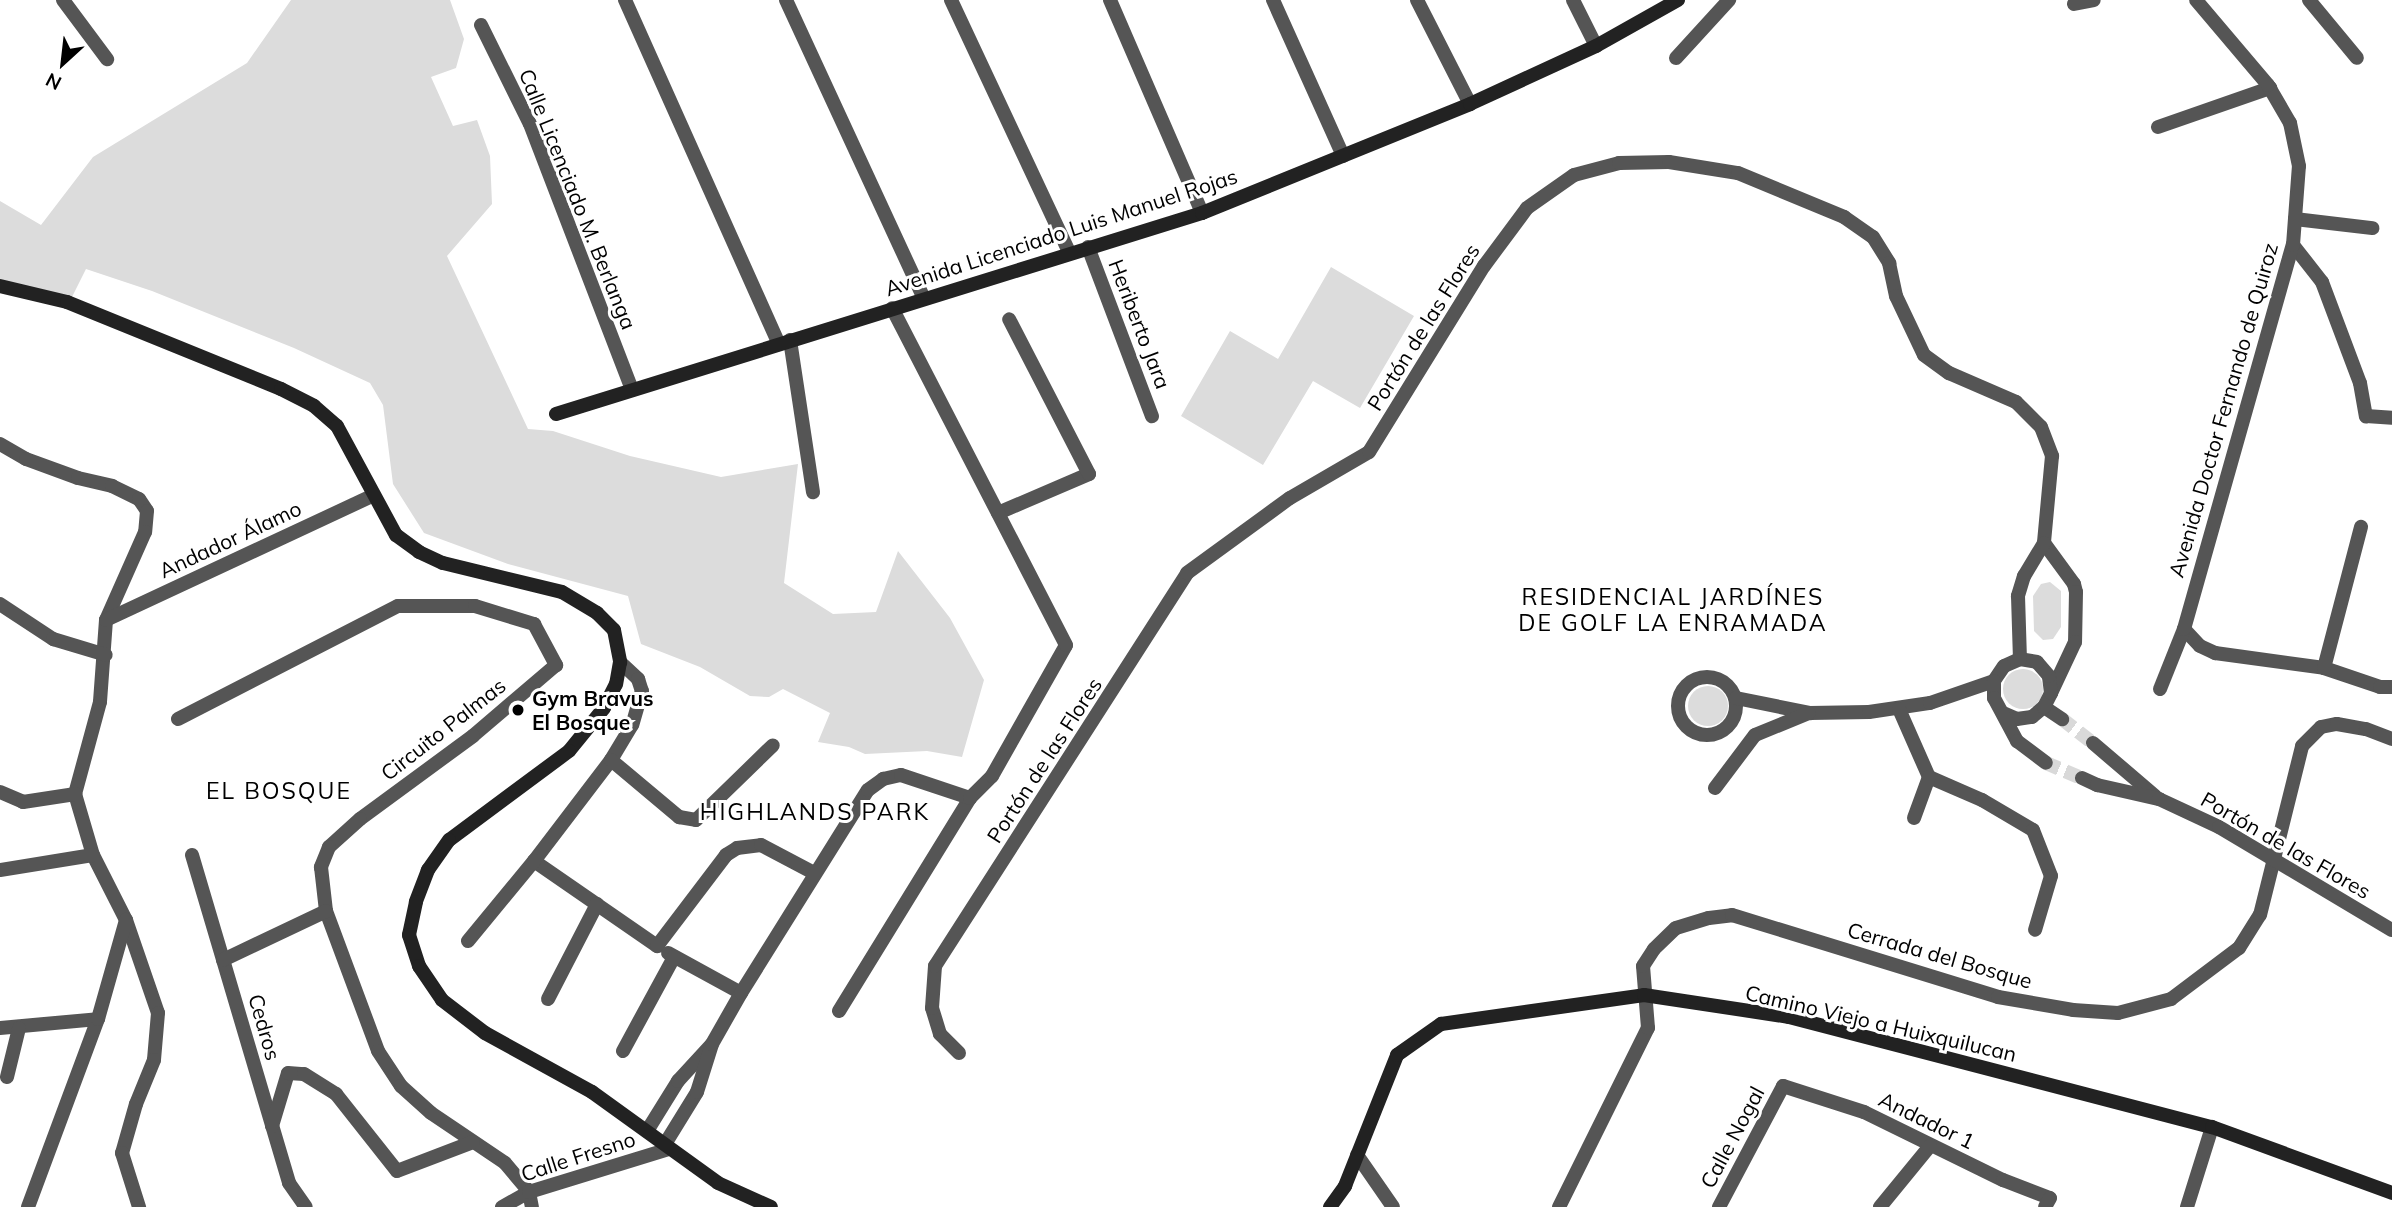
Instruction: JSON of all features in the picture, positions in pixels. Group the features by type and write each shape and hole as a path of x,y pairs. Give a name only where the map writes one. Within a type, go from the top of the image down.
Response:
{"main road":[{"name":"Avenida Licenciado Luis Manuel Rojas","path":"556,414 1202,213 1470,104 1596,46 1678,0"},
{"path":"0,286 67,302 281,389 314,406 337,426 372,496 396,535 419,552 443,563 562,592 597,613 614,630 620,662 616,684 604,708 569,751 449,840 428,870 416,902 409,935 419,966 442,1000 485,1034 592,1092 692,1167 749,1202 771,1207"},
{"name":"Camino Viejo a Huixquilucan","path":"1330,1207 1345,1186 1397,1055 1441,1024 1644,995 1789,1017 2212,1127 2392,1193"}],"street":[{"path":"63,0 107,59"},
{"path":"625,0 785,342 813,492"},
{"path":"786,0 924,298"},
{"path":"951,0 1069,253"},
{"path":"1110,0 1202,213"},
{"path":"1273,0 1343,156"},
{"path":"1417,0 1470,104"},
{"path":"1573,0 1596,46"},
{"path":"1676,58 1729,0"},
{"path":"2074,4 2094,0"},
{"name":"Avenida Doctor Fernando de Quiroz","path":"2160,689 2184,629 2293,245 2299,166 2290,123 2270,88 2196,0"},
{"path":"2309,0 2357,58"},
{"name":"Calle Licenciado M. Berlanga","path":"481,25 530,124 632,390"},
{"path":"2158,127 2270,88"},
{"name":"Portón de las Flores","path":"959,1053 940,1034 932,1008 935,966 1187,573 1290,498 1368,452 1484,266 1527,208 1574,175 1619,163 1669,162 1738,173 1844,217 1873,237 1889,263 1896,296 1924,355 1949,373 2016,402 2041,427 2052,456 2044,543 2024,576 2018,596 2020,659"},
{"path":"2295,219 2372,228"},
{"path":"2293,245 2322,282 2360,383 2366,416 2392,418"},
{"name":"Heriberto Jara","path":"1088,247 1152,416"},
{"path":"839,1011 970,798 992,776 1066,645 892,308"},
{"path":"998,513 1089,474 1009,319"},
{"path":"0,444 26,459 78,478 113,486 139,499 146,511 145,532 106,621 106,655 100,702 75,794 93,856 126,920 158,1013 154,1060 136,1104 122,1153 139,1207"},
{"name":"Andador Álamo","path":"106,621 372,496"},
{"path":"2324,668 2361,527"},
{"path":"2003,713 2017,719 2032,717 2044,707 2075,642 2074,584 2044,543"},
{"path":"0,604 53,639 106,655"},
{"name":"Circuito Palmas","path":"178,719 398,606 475,607 534,624 556,665 473,736 360,819 329,847 321,867 326,911 378,1051 401,1086 431,1113 505,1163 529,1192 532,1207"},
{"path":"2184,629 2200,646 2215,653 2324,668 2379,687 2392,687"},
{"path":"2046,763 2017,741 1994,698 1994,681 2004,666 2020,659 2037,662 2049,676 2051,693"},
{"path":"468,941 534,861 611,760 632,725 642,691 638,679 620,662"},
{"path":"1736,698 1736,710 1730,724 1717,734 1702,736 1689,729 1679,715 1680,698 1689,683 1705,676 1722,679 1736,698 1810,713 1899,709 1994,681"},
{"path":"2044,707 2062,719"},
{"path":"1899,709 1929,777 1982,800 2033,830 2051,876 2035,930"},
{"path":"1716,788 1755,735 1810,713"},
{"name":"Cerrada del Bosque","path":"1559,1207 1648,1028 1643,966 1654,948 1676,928 1709,918 1732,915 1998,998 2073,1010 2118,1013 2171,999 2239,948 2260,915 2302,746 2321,727 2337,724 2366,729 2392,739"},
{"name":"Portón de las Flores","path":"2093,743 2159,799"},
{"path":"611,760 679,817 696,820 773,746"},
{"path":"667,1146 697,1092 712,1045 741,993 868,790 883,779 901,775 970,798"},
{"path":"1914,818 1929,777"},
{"name":"Portón de las Flores","path":"2082,778 2097,785 2159,799 2219,827 2392,930"},
{"path":"0,792 23,803 75,794"},
{"path":"657,946 726,855 737,848 761,845 814,873"},
{"name":"Cedros","path":"192,855 289,1183 306,1207"},
{"path":"0,870 93,856"},
{"path":"534,861 674,957 741,993"},
{"path":"548,999 597,904"},
{"path":"223,960 326,911"},
{"path":"28,1207 98,1019 126,920"},
{"path":"623,1051 674,957"},
{"path":"0,1028 98,1019"},
{"path":"7,1077 19,1028"},
{"path":"647,1131 678,1081 712,1045"},
{"path":"272,1126 288,1073 303,1074 335,1094 397,1171 473,1142"},
{"name":"Andador 1","path":"1783,1086 1864,1112 2047,1202"},
{"name":"Calle Nogal","path":"1719,1207 1783,1086"},
{"path":"2187,1207 2212,1127"},
{"name":"Calle Fresno","path":"502,1207 529,1192 667,1146"},
{"path":"1880,1207 1930,1146"},
{"path":"1357,1155 1393,1207"}],"shaded area":[{"path":"291,0 450,0 464,39 456,68 431,77 453,126 477,120 490,156 492,204 447,256 528,429 553,431 630,456 721,477 798,464 784,583 833,614 876,612 898,551 950,618 984,680 962,757 927,751 865,754 849,747 818,742 830,713 783,689 769,697 750,696 700,667 641,644 628,596 508,564 424,533 393,484 383,405 370,383 294,348 152,291 86,269 72,297 0,280 0,201 41,225 93,157 247,63"},
{"path":"1331,267 1414,316 1360,408 1313,381 1263,465 1181,416 1230,331 1278,359"},
{"path":"2050,582 2061,591 2061,627 2053,639 2043,640 2034,631 2033,596 2041,584"},
{"path":"2023,669 2037,675 2043,689 2037,703 2023,709 2009,703 2003,689 2009,675"},
{"path":"1708,686 1722,692 1728,706 1722,720 1708,726 1694,720 1688,706 1694,692"}],"tunnel":[{"path":"2062,719 2093,743"},
{"path":"2046,763 2082,778"}],"place":[{"name":"Gym Bravus El Bosque","path":"518,710"}],"district":[{"name":"RESIDENCIAL JARDÍNES DE GOLF LA ENRAMADA","path":"1673,610"},
{"name":"EL BOSQUE","path":"279,791"},
{"name":"HIGHLANDS PARK","path":"815,812"}]}
